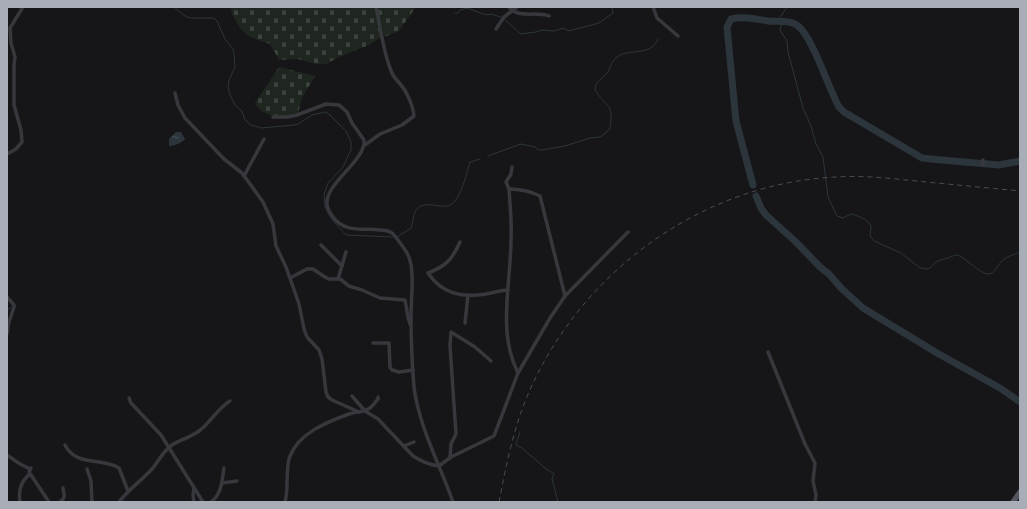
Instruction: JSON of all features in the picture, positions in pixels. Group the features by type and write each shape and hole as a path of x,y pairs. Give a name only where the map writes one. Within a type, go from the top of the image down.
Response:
{"main road":[{"path":"1013,502 1020,492"}],"street":[{"path":"7,154 19,147 22,139 14,105 14,66 16,57 11,43 10,28 23,7"},
{"path":"365,145 380,134 402,125 414,116 413,110 402,86 394,78 390,68 376,7"},
{"path":"509,7 516,13 549,16"},
{"path":"496,29 504,17 517,7"},
{"path":"653,7 655,16 678,36"},
{"path":"175,93 178,105 185,118 224,160 242,173 263,202 273,224 276,246 290,278 299,304 307,337 319,350 322,358 326,392 328,397 359,412"},
{"path":"273,116 297,115 326,104 339,105 347,112 352,123 364,140 365,145 363,151 338,181 327,198 327,204 331,215 342,226 356,229 386,230 392,233 408,255 411,265 413,370 418,406 453,502"},
{"path":"244,176 264,139"},
{"path":"983,160 983,165"},
{"path":"512,167 511,174 506,182 509,189 511,239 507,333 513,364 518,373"},
{"path":"509,189 532,192 540,196 565,296"},
{"path":"352,396 365,411 378,419 414,456 431,465 440,466 450,458 494,436 518,373 550,318 565,296 628,232"},
{"path":"460,242 447,264 442,268 428,273 445,290 454,293 482,295 508,290"},
{"path":"321,245 342,266"},
{"path":"338,279 346,252"},
{"path":"290,278 307,269 313,269 329,279 338,279 349,286 380,298 405,300 408,317 412,327"},
{"path":"465,323 468,295"},
{"path":"7,297 14,307 7,334"},
{"path":"450,458 451,444 456,434 450,346 451,332 475,347 491,362"},
{"path":"373,343 389,343 390,367 392,370 399,372 413,370"},
{"path":"768,352 805,444 815,463 813,481 816,495 815,502"},
{"path":"285,502 288,489 289,459 298,442 310,432 326,424 365,411 370,408 378,397"},
{"path":"129,398 161,435 203,502"},
{"path":"119,502 128,491 153,468 169,447 198,431 208,423 225,404 230,401"},
{"path":"404,446 414,442"},
{"path":"65,445 69,453 80,458 119,468 128,491"},
{"path":"7,455 20,464 30,468 30,474 49,502"},
{"path":"211,502 216,499 222,483 224,468"},
{"path":"87,469 91,481 92,502"},
{"path":"20,502 19,491 24,480 30,474"},
{"path":"222,483 236,481"},
{"path":"60,502 65,496 63,488"},
{"path":"194,488 194,502"}],"green space":[{"path":"231,7 375,7 381,37 369,45 326,64 316,64 298,59 279,60 270,44 250,37 240,28 232,14"},
{"path":"377,7 416,7 399,31 384,37"},
{"path":"279,67 315,76 302,98 298,113 286,116 274,116 263,112 255,103"}],"water":[{"path":"176,132 181,132 185,139 178,144 169,146 169,139"}],"waterway":[{"path":"174,7 190,18 214,18 217,21 225,39 233,49 234,53 235,67 229,80 228,87 230,95 235,105 242,111 245,120 251,125 261,128 294,125 312,115 325,112 329,114 346,131 351,142 351,150 343,167 328,183 324,195 325,207 329,215 346,235 393,237"},
{"path":"505,20 521,34 542,30 554,31 563,28 569,31 599,23 613,13 612,7"},
{"path":"777,22 787,7"},
{"path":"455,13 467,8 486,15 491,14 501,17"},
{"path":"753,185 736,121 727,27 731,19 736,18 795,24 801,29 813,49 839,107 844,112 922,158 999,165 1020,161"},
{"path":"782,22 780,30 787,41 788,52 803,108 811,126 816,144 823,157 828,197 837,216 843,218 851,214 864,219 870,225 870,236 874,241 901,253 920,268 930,268 938,261 957,255 980,271 990,274 1007,257 1020,252"},
{"path":"488,156 521,144 542,150 565,146 590,138 600,137 610,128 611,114 610,109 595,90 596,85 607,73 613,60 617,57 622,54 650,48 655,45 658,39"},
{"path":"397,237 411,228 415,212 420,207 424,205 448,206 452,204 461,191 470,162 480,159"},
{"path":"756,196 766,215 796,242 863,308 937,353 1000,388 1020,402"},
{"path":"7,310 12,307"},
{"path":"520,432 516,445 522,448 554,474 552,479 558,502"}],"railway":[{"path":"499,502 509,455 522,408 535,379 559,338 588,300 621,266 658,237 699,213 743,195 789,183 836,177 870,177 1020,191"}]}
